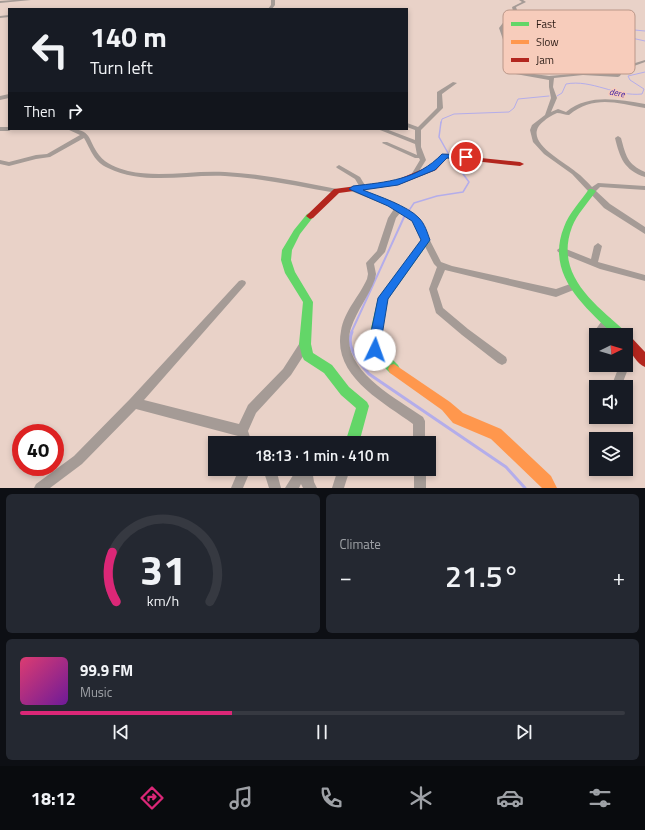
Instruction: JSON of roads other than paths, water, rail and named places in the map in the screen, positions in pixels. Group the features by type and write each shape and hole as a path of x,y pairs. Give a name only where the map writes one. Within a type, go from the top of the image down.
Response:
{"street":[{"path":"0,2 29,0"},
{"path":"516,10 514,7 523,3 521,0"},
{"path":"503,25 501,28 503,35"},
{"path":"635,64 645,61"},
{"path":"526,74 550,77 583,74 618,76"},
{"path":"547,116 554,98 550,77"},
{"path":"414,175 422,164 422,155 418,147 419,129 440,108 439,93 455,83"},
{"path":"645,106 617,102 581,104 567,114 558,111 547,116 535,125 533,130 536,142 546,153 574,173 621,217 645,232"},
{"path":"408,125 419,129"},
{"path":"74,130 85,135 102,162 117,169 134,174 155,176 226,174 337,191 363,187 377,187 395,183 433,168 445,156 456,156 499,164 520,164"},
{"path":"383,130 418,143"},
{"path":"0,162 9,164 36,157 48,156 85,135"},
{"path":"618,138 624,160 629,167 645,176"},
{"path":"385,143 417,156 422,155"},
{"path":"339,167 358,178 363,187"},
{"path":"614,328 573,287 562,264 562,250 567,228 592,191 598,185 645,188"},
{"path":"353,189 401,209 416,219 421,226 433,258 442,266 556,293 573,287"},
{"path":"337,191 315,210 297,232 287,250 286,260 290,273 308,302 305,344 308,356 328,369 345,391 363,406 354,436"},
{"path":"401,209 392,218 381,247 381,252 370,263 372,276 351,314 344,340 347,355 362,382 419,421 419,436"},
{"path":"426,240 383,298 375,337 375,350 399,374 446,406 458,418 496,434 546,481 550,488"},
{"path":"594,262 598,246"},
{"path":"562,250 645,278"},
{"path":"442,266 433,289 439,310 502,360"},
{"path":"40,488 78,460 134,403 242,283"},
{"path":"603,328 607,321"},
{"path":"244,436 242,430 252,409 287,372 305,344"},
{"path":"641,350 645,362"},
{"path":"134,403 242,430"},
{"path":"237,488 242,476"},
{"path":"272,476 275,488"},
{"path":"291,488 300,476"},
{"path":"306,476 308,486 311,488"},
{"path":"338,488 342,476"},
{"path":"420,476 420,488"}],"waterway":[{"name":"dere","path":"635,30 645,31"},
{"name":"dere","path":"635,39 645,41"},
{"name":"dere","path":"557,96 562,93 566,84 576,83 623,93 642,94 644,89 630,80 628,76 645,72"},
{"path":"441,123 442,119 454,114 509,112 514,108 518,99 549,96"},
{"path":"441,122 439,137 448,153"},
{"path":"408,212 414,203 437,196 463,192 469,182 452,159"},
{"path":"351,333 405,215"},
{"path":"352,332 350,343 354,355 369,374 506,467 525,488"}]}
